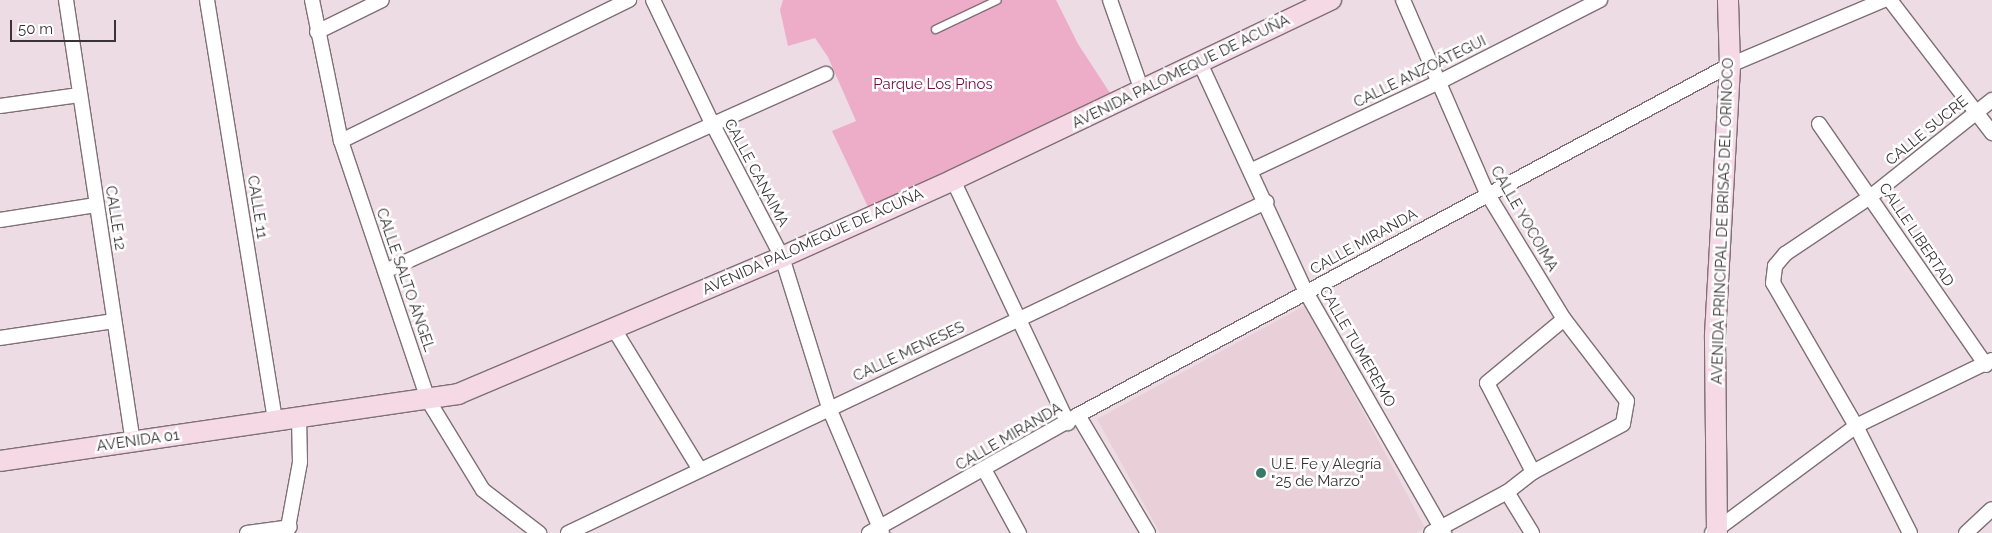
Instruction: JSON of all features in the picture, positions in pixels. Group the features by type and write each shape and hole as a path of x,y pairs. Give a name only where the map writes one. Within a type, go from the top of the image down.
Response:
{"street":[{"name":"CALLE 12","path":"66,0 133,442"},
{"name":"CALLE 11","path":"207,0 275,420"},
{"name":"CALLE SALTO ÁNGEL","path":"312,0 317,32 341,141 428,400 483,490 539,533"},
{"path":"317,32 382,0"},
{"path":"341,141 628,0"},
{"name":"CALLE CANAIMA","path":"653,0 713,125 782,257 829,408 877,531"},
{"path":"1110,0 1142,91"},
{"name":"AVENIDA PALOMEQUE DE ACUÑA","path":"275,420 428,400 458,394 782,257 953,180 1331,0"},
{"name":"CALLE YOCOIMA","path":"1403,0 1437,83 1488,193 1564,319 1627,401 1628,412 1623,424 1532,472"},
{"name":"CALLE ANZOÁTEGUI","path":"1252,170 1437,83 1600,0"},
{"name":"AVENIDA PRINCIPAL DE BRISAS DEL ORINOCO","path":"1715,532 1715,335 1730,65 1728,0"},
{"name":"CALLE MIRANDA","path":"877,531 1073,419 1488,193 1730,65 1884,0"},
{"path":"1890,0 1992,133"},
{"name":"CALLE TUMEREMO","path":"1200,63 1252,170 1306,292 1439,531"},
{"path":"385,271 826,74"},
{"path":"0,106 80,95"},
{"name":"CALLE SUCRE","path":"1856,426 1773,283 1775,266 1785,254 1870,197 1992,100"},
{"name":"CALLE LIBERTAD","path":"1819,124 1989,363"},
{"path":"953,180 1017,319 1073,419 1148,533"},
{"name":"CALLE MENESES","path":"568,533 1266,202"},
{"path":"0,220 96,205"},
{"path":"1439,531 1507,492 1532,472 1486,383 1564,319"},
{"path":"0,338 114,321"},
{"path":"614,329 700,470"},
{"path":"1715,532 1856,426 1989,363"},
{"path":"247,533 289,530 300,462 299,418"},
{"name":"AVENIDA 01","path":"0,461 275,420"},
{"path":"1856,426 1910,533"},
{"path":"984,470 1019,533"},
{"path":"1507,492 1532,533"},
{"path":"1966,533 1992,509"}],"lane":[{"path":"935,30 996,0"}],"shaded area":[{"name":"U.E. Fe y Alegría \"25 de Marzo\"","path":"1306,305 1425,528 1416,533 1160,533 1097,419"}],"green space":[{"name":"Parque Los Pinos","path":"783,0 1056,0 1078,44 1110,93 869,209 832,131 856,121 828,57 815,38 788,46 780,10"}],"place":[{"name":"U.E. Fe y Alegría \"25 de Marzo\"","path":"1261,473"}]}
